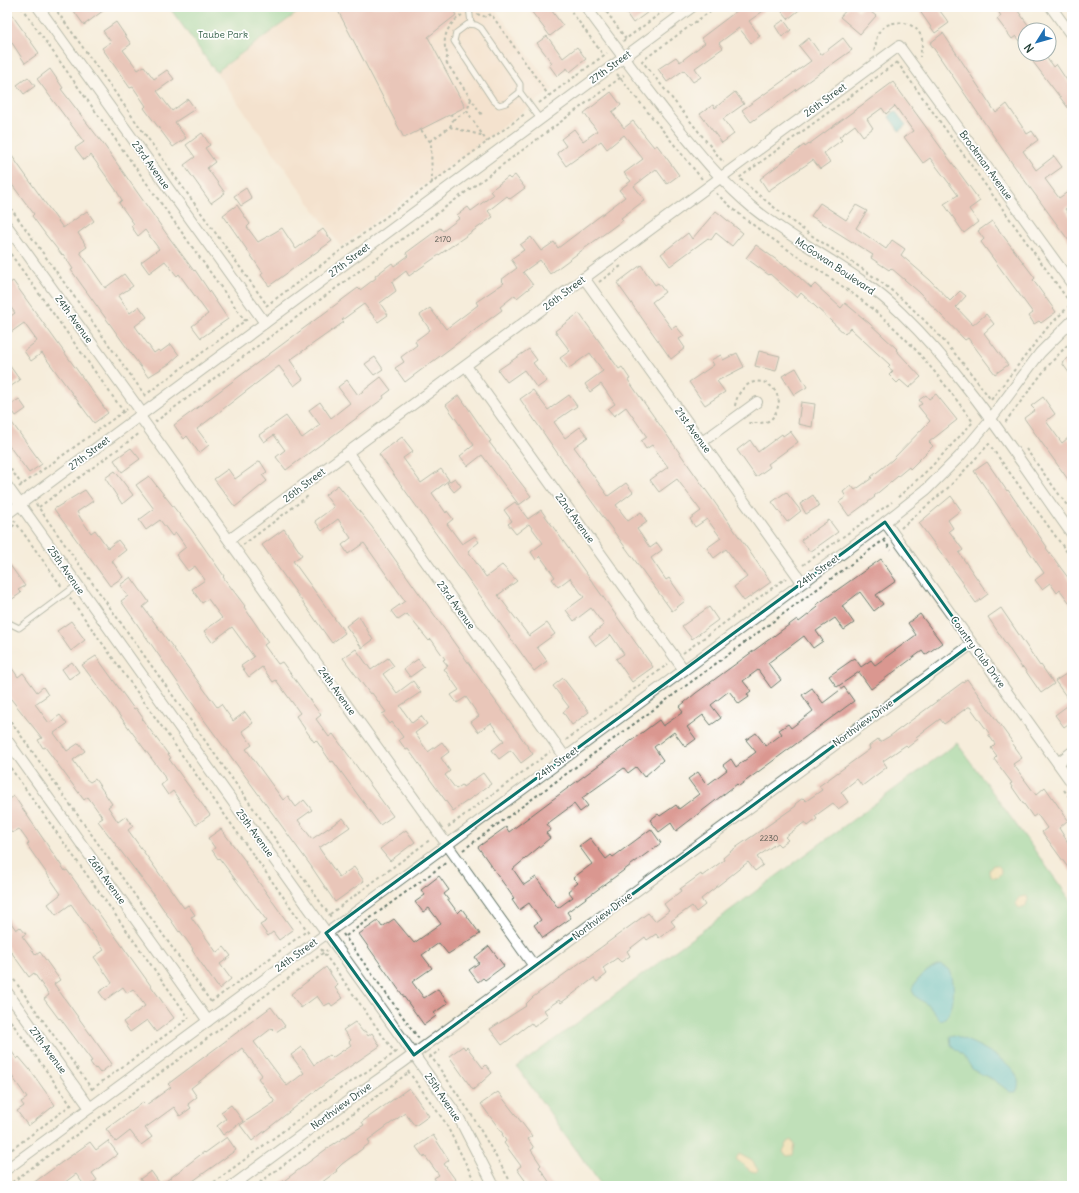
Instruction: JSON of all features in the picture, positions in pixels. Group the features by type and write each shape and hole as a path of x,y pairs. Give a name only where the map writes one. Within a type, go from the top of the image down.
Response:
{"street":[{"name":"23rd Avenue","path":"38,7 265,323"},
{"name":"McGowan Boulevard","path":"586,7 623,58 691,144 720,177 753,208 790,235 858,279 900,312 938,351 1072,534"},
{"name":"27th Street","path":"10,516 20,504 692,7"},
{"path":"1051,7 1072,36"},
{"name":"26th Street","path":"230,540 899,46"},
{"name":"Brockman Avenue","path":"899,46 1072,284"},
{"name":"24th Avenue","path":"7,226 534,966"},
{"name":"21st Avenue","path":"584,278 802,582"},
{"name":"24th Street","path":"7,1169 885,522 932,483 959,457 990,420 1040,353 1072,321"},
{"name":"22nd Avenue","path":"466,366 684,670"},
{"path":"702,442 757,402"},
{"name":"23rd Avenue","path":"348,453 565,757"},
{"name":"25th Avenue","path":"7,486 459,1118 494,1186"},
{"name":"Country Club Drive","path":"885,522 1072,783"},
{"name":"Northview Drive","path":"232,1186 348,1101 414,1055 972,644"},
{"name":"26th Avenue","path":"7,740 208,1021"},
{"path":"1058,763 1072,752"},
{"name":"27th Avenue","path":"7,992 90,1108"}],"lane":[{"path":"470,8 471,24"},
{"path":"471,24 481,28 520,84 520,92 540,119"},
{"path":"471,24 456,33 454,41 493,100 499,105 506,103 520,92"},
{"path":"7,622 19,628 77,585"}],"path":[{"path":"21,7 245,321"},
{"path":"54,7 267,305"},
{"path":"568,7 607,60"},
{"path":"602,7 629,44"},
{"path":"622,42 669,7"},
{"path":"716,7 642,61 723,162 729,157"},
{"path":"482,115 446,62 448,55 445,45 446,33 450,24 470,8 481,16 486,17 491,14 549,96"},
{"path":"874,52 878,36 886,26 900,22 907,23 918,32 922,39 920,57 924,62"},
{"path":"261,309 607,53"},
{"path":"897,62 1072,304 1042,334 991,400 951,348 928,323 892,291 774,208 739,178 897,62"},
{"path":"616,73 704,181"},
{"path":"154,422 624,74"},
{"path":"430,141 450,127 453,120 467,111 471,99"},
{"path":"467,111 487,142"},
{"path":"451,114 453,120"},
{"path":"450,127 484,136"},
{"path":"421,130 430,141 432,182"},
{"path":"715,192 737,213 765,235 841,286 891,325 932,368 973,422 931,467 894,500 803,565 799,559"},
{"path":"7,203 148,400"},
{"path":"7,249 127,416"},
{"path":"140,399 250,317"},
{"path":"1010,427 1006,421 1047,367 1072,340"},
{"path":"729,410 735,406 737,395 741,389 750,383 760,382 770,386 775,391 779,403 773,417 765,423 758,425 748,422 742,427"},
{"path":"17,489 128,408"},
{"path":"33,511 142,431"},
{"path":"986,439 1072,559"},
{"path":"898,530 949,488 992,440"},
{"path":"1024,445 1072,512"},
{"path":"7,464 26,491"},
{"path":"242,545 314,492"},
{"path":"34,502 333,919"},
{"path":"10,516 17,523 311,936"},
{"path":"7,530 22,519"},
{"path":"461,852 887,537"},
{"path":"682,654 789,576"},
{"path":"563,742 670,663"},
{"path":"7,716 212,1002"},
{"path":"445,829 552,750"},
{"path":"7,763 189,1018"},
{"path":"324,918 433,838"},
{"path":"340,940 449,860"},
{"path":"206,1006 313,926"},
{"path":"341,931 420,1042"},
{"path":"320,947 398,1058"},
{"path":"7,1186 329,948"},
{"path":"7,970 95,1093"},
{"path":"88,1092 195,1014"},
{"path":"7,1016 74,1109"},
{"path":"209,1186 337,1091 400,1050"},
{"path":"407,1069 445,1122 477,1186"},
{"path":"255,1186 413,1069"},
{"path":"7,1152 75,1102"}],"highlighted area":[{"path":"885,522 972,644 414,1055 326,933"}],"shaded area":[{"path":"305,7 494,7 553,89 341,247 216,72"}],"green space":[{"name":"Taube Park","path":"169,7 305,7 216,72"},
{"path":"957,743 1072,902 1072,1186 602,1186 517,1067"}],"sand":[{"path":"997,865 1000,866 1000,876 993,877 990,876 989,869 990,866"},
{"path":"1027,896 1028,900 1025,907 1019,908 1016,904 1017,900 1020,897"},
{"path":"792,1140 795,1145 793,1155 787,1156 783,1151 788,1142"},
{"path":"739,1154 752,1161 758,1170 756,1172 751,1171 736,1159"}],"water":[{"path":"893,112 896,112 906,125 899,131 889,117"},
{"path":"940,965 949,969 951,974 953,981 953,998 949,1013 945,1018 940,1020 929,1006 915,996 912,989 923,974"},
{"path":"954,1035 985,1049 1007,1064 1015,1073 1018,1082 1016,1092 1010,1092 994,1080 973,1070 963,1055 951,1045 950,1036"}],"building":[{"path":"71,7 108,7 84,25"},
{"path":"336,7 451,7 456,15 428,37 465,107 404,138"},
{"path":"528,7 549,7 563,26 550,36"},
{"path":"633,7 655,7 633,23 626,13"},
{"path":"742,7 769,7 749,21 760,36 751,43 739,28 719,43 723,48 695,68 701,77 693,82 684,70 667,82 658,69 676,57 680,62 705,43 701,38"},
{"path":"778,7 803,7 788,19"},
{"path":"849,7 854,7 859,11 865,7 876,16 860,34 840,17"},
{"path":"917,7 937,7 949,23 935,33"},
{"path":"1004,7 1015,7 1026,22 1017,22 1017,37 1016,36 1012,39 997,19 1001,16 998,11"},
{"path":"7,8 39,53 25,63 7,35"},
{"path":"784,20 791,30 782,37 775,26"},
{"path":"116,22 131,44 123,50 138,70 144,66 154,79 167,70 174,79 157,91 172,111 188,99 195,109 175,122 186,138 173,147 144,108 146,106 133,87 130,88 102,48 111,42 103,31"},
{"path":"943,33 996,113 1007,104 1027,134 1032,131 1038,140 1023,151 1036,170 1054,156 1062,167 1045,179 1059,198 1072,189 1072,204 1065,209 1072,219 1072,245 1012,163 930,43"},
{"path":"547,36 563,58 577,47 586,59 570,72 567,68 557,76 549,65 552,63 537,43"},
{"path":"809,38 821,55 843,38 852,50 751,122 742,110 811,61 799,46"},
{"path":"1033,62 1050,62 1053,67 1056,64 1072,88 1072,113"},
{"path":"50,69 63,88 61,89 104,145 168,236 194,271 195,270 228,319 201,338 192,326 208,314 179,274 177,276 165,261 149,273 141,262 159,249 145,230 138,236 131,226 134,224 119,203 122,200 91,155 84,160 75,148 84,142 37,79"},
{"path":"28,77 35,86 24,94 17,85"},
{"path":"893,82 980,201 969,209 978,222 964,233 944,204 958,195 930,158 923,163 904,137 913,131 895,106 886,114 882,108 867,119 873,128 863,136 855,125 839,137 842,140 824,153 830,162 820,169 813,160 768,191 760,179 804,145 805,147"},
{"path":"611,92 621,105 612,112 624,128 633,121 654,147 657,145 679,175 667,184 656,169 634,186 645,200 621,218 623,220 550,274 540,260 523,272 533,285 517,298 515,295 500,307 502,310 405,382 395,368 404,362 401,357 417,345 415,341 430,330 420,315 430,308 446,329 478,305 476,302 504,283 501,280 517,268 511,259 524,250 520,245 531,237 541,251 554,242 558,248 625,197 619,190 631,181 624,173 643,159 624,135 607,149 601,141 566,166 557,153 566,146 561,139 574,129 583,141 597,131 584,113"},
{"path":"735,92 744,104 723,119 734,134 722,143 700,114 713,105 715,108"},
{"path":"202,133 210,145 205,148 215,162 207,168 225,193 211,203 184,165 195,157 186,145"},
{"path":"7,149 63,228 87,211 94,221 78,233 87,247 80,252 105,288 124,274 133,286 118,296 130,313 139,306 147,317 135,326 154,353 158,350 160,352 171,344 179,355 169,364 148,377 71,270 73,269 63,254 62,255 32,216 34,214 7,178"},
{"path":"515,175 525,188 510,199 507,196 488,211 493,217 409,276 406,271 392,282 396,291 380,303 388,315 378,322 364,304 342,320 344,322 290,360 303,379 294,386 279,366 197,429 209,445 199,453 187,436 184,439 174,425 358,288 360,290 392,263 394,266 408,256 406,253 440,228 443,231 460,218 457,215 468,207 471,211 493,195 490,191 508,177 510,179"},
{"path":"246,188 252,199 241,206 234,196"},
{"path":"820,203 846,220 856,205 867,211 856,228 886,249 892,240 905,249 901,255 930,280 950,301 960,291 966,296 956,307 973,325 986,314 994,324 984,333 1008,365 995,374 968,338 965,340 919,292 891,268 889,270 871,258 873,255 811,216"},
{"path":"237,205 250,224 247,227 258,242 282,228 296,249 323,229 332,241 269,286 261,275 263,273 223,215"},
{"path":"716,211 743,233 732,246 716,233 711,240 708,238 670,266 661,254 688,233 692,239"},
{"path":"992,221 1035,278 1033,280 1056,312 1041,323 1039,321 1034,324 1029,316 1033,313 981,242 984,239 978,231"},
{"path":"756,245 785,266 786,265 811,288 815,284 841,308 845,303 897,349 896,350 921,377 909,388 900,380 897,383 889,375 893,371 888,367 890,365 850,328 845,334 801,293 797,298 770,274 769,275 746,258"},
{"path":"641,265 655,285 658,283 665,292 652,302 672,329 676,326 684,336 679,339 685,348 671,359 617,283"},
{"path":"13,281 108,413 94,423 42,353 31,361 24,351 37,341 24,323 7,335 7,319 15,313 7,302 7,285"},
{"path":"579,313 619,369 622,367 630,379 628,380 771,582 744,601 734,587 747,577 726,549 714,558 707,548 721,538 707,519 695,527 690,519 701,511 677,479 659,492 650,480 668,467 652,445 646,449 641,441 647,437 626,407 614,416 608,409 615,404 601,384 590,392 585,384 603,371 590,353 568,369 560,358 570,351 555,331"},
{"path":"529,349 537,360 533,363 547,381 537,388 524,370 507,382 498,370"},
{"path":"759,351 780,356 776,371 755,366"},
{"path":"737,353 744,367 717,381 725,392 705,405 689,382 714,365 711,360 721,355 723,360"},
{"path":"1072,355 1072,377 1062,363"},
{"path":"375,357 383,369 374,375 365,364"},
{"path":"7,362 20,380 7,389"},
{"path":"796,368 807,387 794,395 782,376"},
{"path":"381,377 391,390 383,396 384,398 286,470 276,457 285,450 274,435 264,442 259,435 286,416 302,438 320,425 309,410 320,402 331,418 350,403 338,387 347,380 358,395"},
{"path":"533,390 548,410 569,395 577,406 554,422 565,438 580,427 588,437 574,447 608,496 626,483 633,492 616,505 628,521 641,512 647,522 637,529 650,548 657,543 662,550 651,558 666,580 669,578 685,601 672,611 576,480 520,399"},
{"path":"936,394 957,420 929,442 933,446 910,469 909,467 874,496 875,497 849,516 839,502 846,497 843,492 851,485 855,490 872,478 871,477 892,460 930,421 918,406 922,404 919,400 926,395 929,399"},
{"path":"459,395 491,441 489,442 531,496 519,505 482,455 468,466 460,456 474,445 446,405"},
{"path":"1043,397 1055,414 1046,421 1062,443 1068,438 1072,444 1072,485 1024,418 1035,410 1031,406"},
{"path":"19,399 26,409 16,416 9,406"},
{"path":"801,402 815,404 812,427 798,424"},
{"path":"7,416 42,464 29,473 7,443"},
{"path":"790,431 798,442 768,464 770,467 756,477 737,450 750,440 758,452 782,434 783,436"},
{"path":"402,437 413,451 403,458 421,483 441,469 449,480 432,493 446,513 447,511 453,519 447,524 462,544 475,536 479,542 468,551 486,577 502,565 517,581 498,595 529,636 547,623 555,634 537,647 547,661 534,671 379,454"},
{"path":"131,448 140,459 122,472 114,460"},
{"path":"260,461 267,472 262,475 267,481 235,507 214,479 228,469 235,479"},
{"path":"987,462 1072,583 1072,606 1060,590 1057,593 1050,583 1042,589 1035,580 1044,573 974,471"},
{"path":"115,471 133,495 122,504 105,478"},
{"path":"149,476 191,529 224,576 223,577 245,606 244,607 268,642 264,645 278,664 282,662 321,715 316,719 329,737 333,734 393,816 380,825 333,761 331,762 316,740 314,742 296,716 300,713 276,680 273,682 262,667 249,677 241,666 254,657 232,627 212,642 204,631 222,618 208,599 202,603 192,589 205,580 195,566 188,571 176,555 186,547 176,533 172,536 160,520 146,530 139,520 154,509 136,485"},
{"path":"455,478 461,486 454,492 447,483"},
{"path":"338,485 372,527 533,754 521,763 511,750 499,759 492,750 504,741 491,723 478,732 471,722 479,716 466,697 457,703 451,695 459,690 444,669 448,666 443,660 445,659 431,639 429,641 407,614 398,620 391,611 405,601 364,543 348,554 342,545 351,538 338,519 322,531 315,521 334,507 325,495"},
{"path":"85,490 93,501 77,512 81,519 91,533 95,530 108,548 118,540 126,550 112,561 123,577 110,586 54,509"},
{"path":"786,492 801,511 787,522 772,502"},
{"path":"813,495 819,506 806,514 800,504"},
{"path":"951,496 961,510 948,520 953,528 949,531 963,550 959,553 988,594 976,603 963,585 964,584 919,523"},
{"path":"515,502 528,519 541,510 653,667 632,682 616,659 624,654 611,635 596,646 589,636 604,625 591,608 574,621 566,610 584,597 570,578 558,587 552,579 555,577 540,556 536,560 531,552 543,543 529,524 516,534 508,524 512,521 504,510"},
{"path":"829,520 838,532 810,552 801,540"},
{"path":"284,529 302,555 293,561 345,633 332,643 262,545"},
{"path":"881,559 896,581 876,595 883,604 874,611 860,592 842,606 854,623 844,630 835,618 816,631 823,641 813,648 804,636 768,663 781,680 771,688 758,670 743,681 751,691 747,694 749,697 739,704 729,691 711,705 721,718 711,725 703,715 687,727 696,739 685,747 674,732 654,747 663,760 644,777 636,767 628,773 624,768 582,798 588,806 580,812 574,804 547,824 551,830 546,833 550,838 513,869 524,885 536,877 558,908 573,897 568,891 578,883 573,878 592,864 579,846 590,838 606,859 611,855 613,857 651,829 661,843 567,912 571,918 543,938 534,925 541,920 529,903 519,910 512,900 514,898 478,847 506,827 509,832 659,720 663,726 683,712 679,707 696,693 797,619 799,622 818,607 816,605"},
{"path":"7,561 25,586 18,590 21,593 11,600 7,594"},
{"path":"131,577 149,602 143,607 217,707 221,704 233,721 245,712 253,723 242,731 252,745 246,749 283,800 288,796 296,807 304,800 312,810 298,820 312,839 343,818 350,827 319,848 339,877 354,867 364,881 335,902 311,866 199,713 121,601 128,596 120,585"},
{"path":"709,607 718,620 692,639 682,626"},
{"path":"1001,608 1054,684 1041,693 1023,667 1022,668 988,617"},
{"path":"920,614 942,643 925,655 922,651 871,689 859,672 837,687 829,676 855,658 861,667 871,660 875,665 916,635 908,623"},
{"path":"359,616 373,640 362,648 346,626"},
{"path":"71,621 85,640 71,651 57,631"},
{"path":"356,649 371,670 388,658 394,666 383,674 397,693 413,681 421,692 400,706 412,723 421,716 427,724 415,733 428,752 442,742 449,752 441,758 450,771 445,775 456,789 462,785 463,787 483,773 491,784 453,811 408,749 406,750 399,740 403,737 392,722 390,724 382,714 386,712 372,693 370,694 343,658"},
{"path":"96,656 134,709 136,708 143,718 142,719 171,758 169,759 210,815 196,825 173,791 168,795 161,785 166,781 163,774 82,665"},
{"path":"418,659 424,667 410,677 404,669"},
{"path":"7,661 18,677 23,673 37,692 43,687 48,695 35,704 49,723 60,715 67,724 54,733 67,751 79,743 85,751 73,760 86,779 90,782 95,779 112,804 108,807 118,822 126,816 133,826 128,830 184,908 188,905 195,915 191,917 217,953 224,947 231,956 220,964 231,979 219,989 192,950 193,949 98,821 103,818 88,797 84,800 45,747 43,748 38,740 42,738 7,694"},
{"path":"72,662 79,672 69,679 62,669"},
{"path":"1066,674 1072,682 1072,721 1064,727 1055,715 1071,703 1055,681"},
{"path":"563,678 589,712 572,725 563,712 569,707 553,686"},
{"path":"967,679 1022,758 1013,764 1036,795 1045,787 1068,820 1059,828 1072,849 1072,873 1042,832 1047,828 1037,814 1033,817 1010,784 1012,783 994,759 997,756 991,748 995,744 988,734 989,733 970,707 968,707 944,724 940,719 916,737 918,739 908,747 906,745 883,761 887,767 862,786 857,779 841,792 848,802 838,809 833,803 815,816 817,819 808,826 805,822 785,837 788,840 780,846 777,843 757,857 763,865 755,871 748,862 701,899 705,905 696,912 692,906 671,921 675,926 659,938 656,934 647,940 645,937 627,951 630,956 621,962 617,958 603,968 607,974 597,982 594,978 561,1003 559,1000 544,1010 548,1016 534,1027 531,1023 502,1045 490,1029 526,1006 525,1005 533,997 648,913 655,921 669,911 664,904 681,891 680,889 701,874 702,876 724,860 723,858 731,851 796,806 795,804 803,798 806,801 822,790 819,786 870,749 869,746 878,739 880,742 890,736"},
{"path":"844,687 854,701 739,786 737,784 676,831 671,823 659,832 650,820 658,814 660,816 676,805 679,809 699,794 688,779 698,772 707,785 727,770 723,765 731,759 736,767 756,752 746,740 756,733 766,746 782,734 779,730 788,724 791,728 813,711 802,695 812,688 823,703"},
{"path":"14,796 65,871 67,870 174,1018 156,1032 147,1020 130,1032 123,1022 145,1006 133,989 127,993 123,987 105,1000 99,992 112,983 94,957 104,950 71,904 56,915 48,904 61,894 27,845 29,843 19,829 12,833 7,827 7,801"},
{"path":"221,829 246,862 245,863 293,930 279,940 273,932 268,936 260,925 267,921 212,850 215,848 208,838"},
{"path":"406,830 415,842 390,861 380,849"},
{"path":"439,876 449,890 444,894 458,913 462,909 480,934 448,954 439,943 422,955 432,968 412,982 424,998 438,989 448,1003 434,1013 436,1016 424,1025 359,934 378,921 382,927 394,919 414,943 441,924 429,908 423,912 415,902 425,895 421,890"},
{"path":"7,917 16,930 20,927 26,934 22,936 36,955 40,952 60,980 54,984 112,1064 100,1073 96,1068 95,1069 90,1062 92,1061 44,999 49,995 34,973 29,977 7,946"},
{"path":"489,946 504,966 485,980 483,978 478,982 469,970 479,963 475,957"},
{"path":"326,967 338,985 335,988 343,998 332,1006 330,1003 324,1006 317,996 301,1008 291,994"},
{"path":"271,1007 285,1026 276,1032 272,1028 254,1042 287,1086 304,1073 291,1055 302,1047 314,1065 329,1055 332,1058 351,1045 349,1042 351,1040 343,1030 355,1022 363,1032 365,1031 368,1036 372,1033 380,1046 330,1080 252,1141 240,1125 275,1102 258,1078 262,1075 242,1048 191,1088 197,1097 188,1104 191,1108 180,1116 174,1107 145,1128 152,1137 141,1145 130,1131 116,1142 106,1129 143,1102 146,1105 171,1087 168,1084"},
{"path":"7,1045 17,1059 19,1057 30,1070 55,1105 28,1126 17,1111 24,1106 21,1102 27,1098 7,1069"},
{"path":"463,1046 465,1049 467,1047 483,1068 486,1065 492,1073 473,1090 449,1056"},
{"path":"409,1088 429,1116 415,1126 405,1113 368,1140 370,1143 342,1164 336,1170 337,1171 317,1186 277,1186 329,1147 364,1125 362,1122"},
{"path":"498,1092 532,1136 528,1139 534,1148 531,1150 541,1165 539,1167 552,1186 529,1186 517,1169 521,1166 504,1143 506,1141 503,1134 481,1104"},
{"path":"231,1105 243,1121 223,1135 217,1126 226,1119 221,1112"},
{"path":"433,1135 449,1160 444,1164 460,1186 439,1186 434,1178 439,1175 425,1156 424,1158 416,1147"},
{"path":"227,1137 236,1150 186,1186 145,1186 140,1179 151,1171 161,1185 204,1152 205,1153"},
{"path":"108,1141 118,1154 92,1173 97,1180 88,1186 85,1186 76,1174 60,1186 29,1186 90,1142 96,1150"}]}
